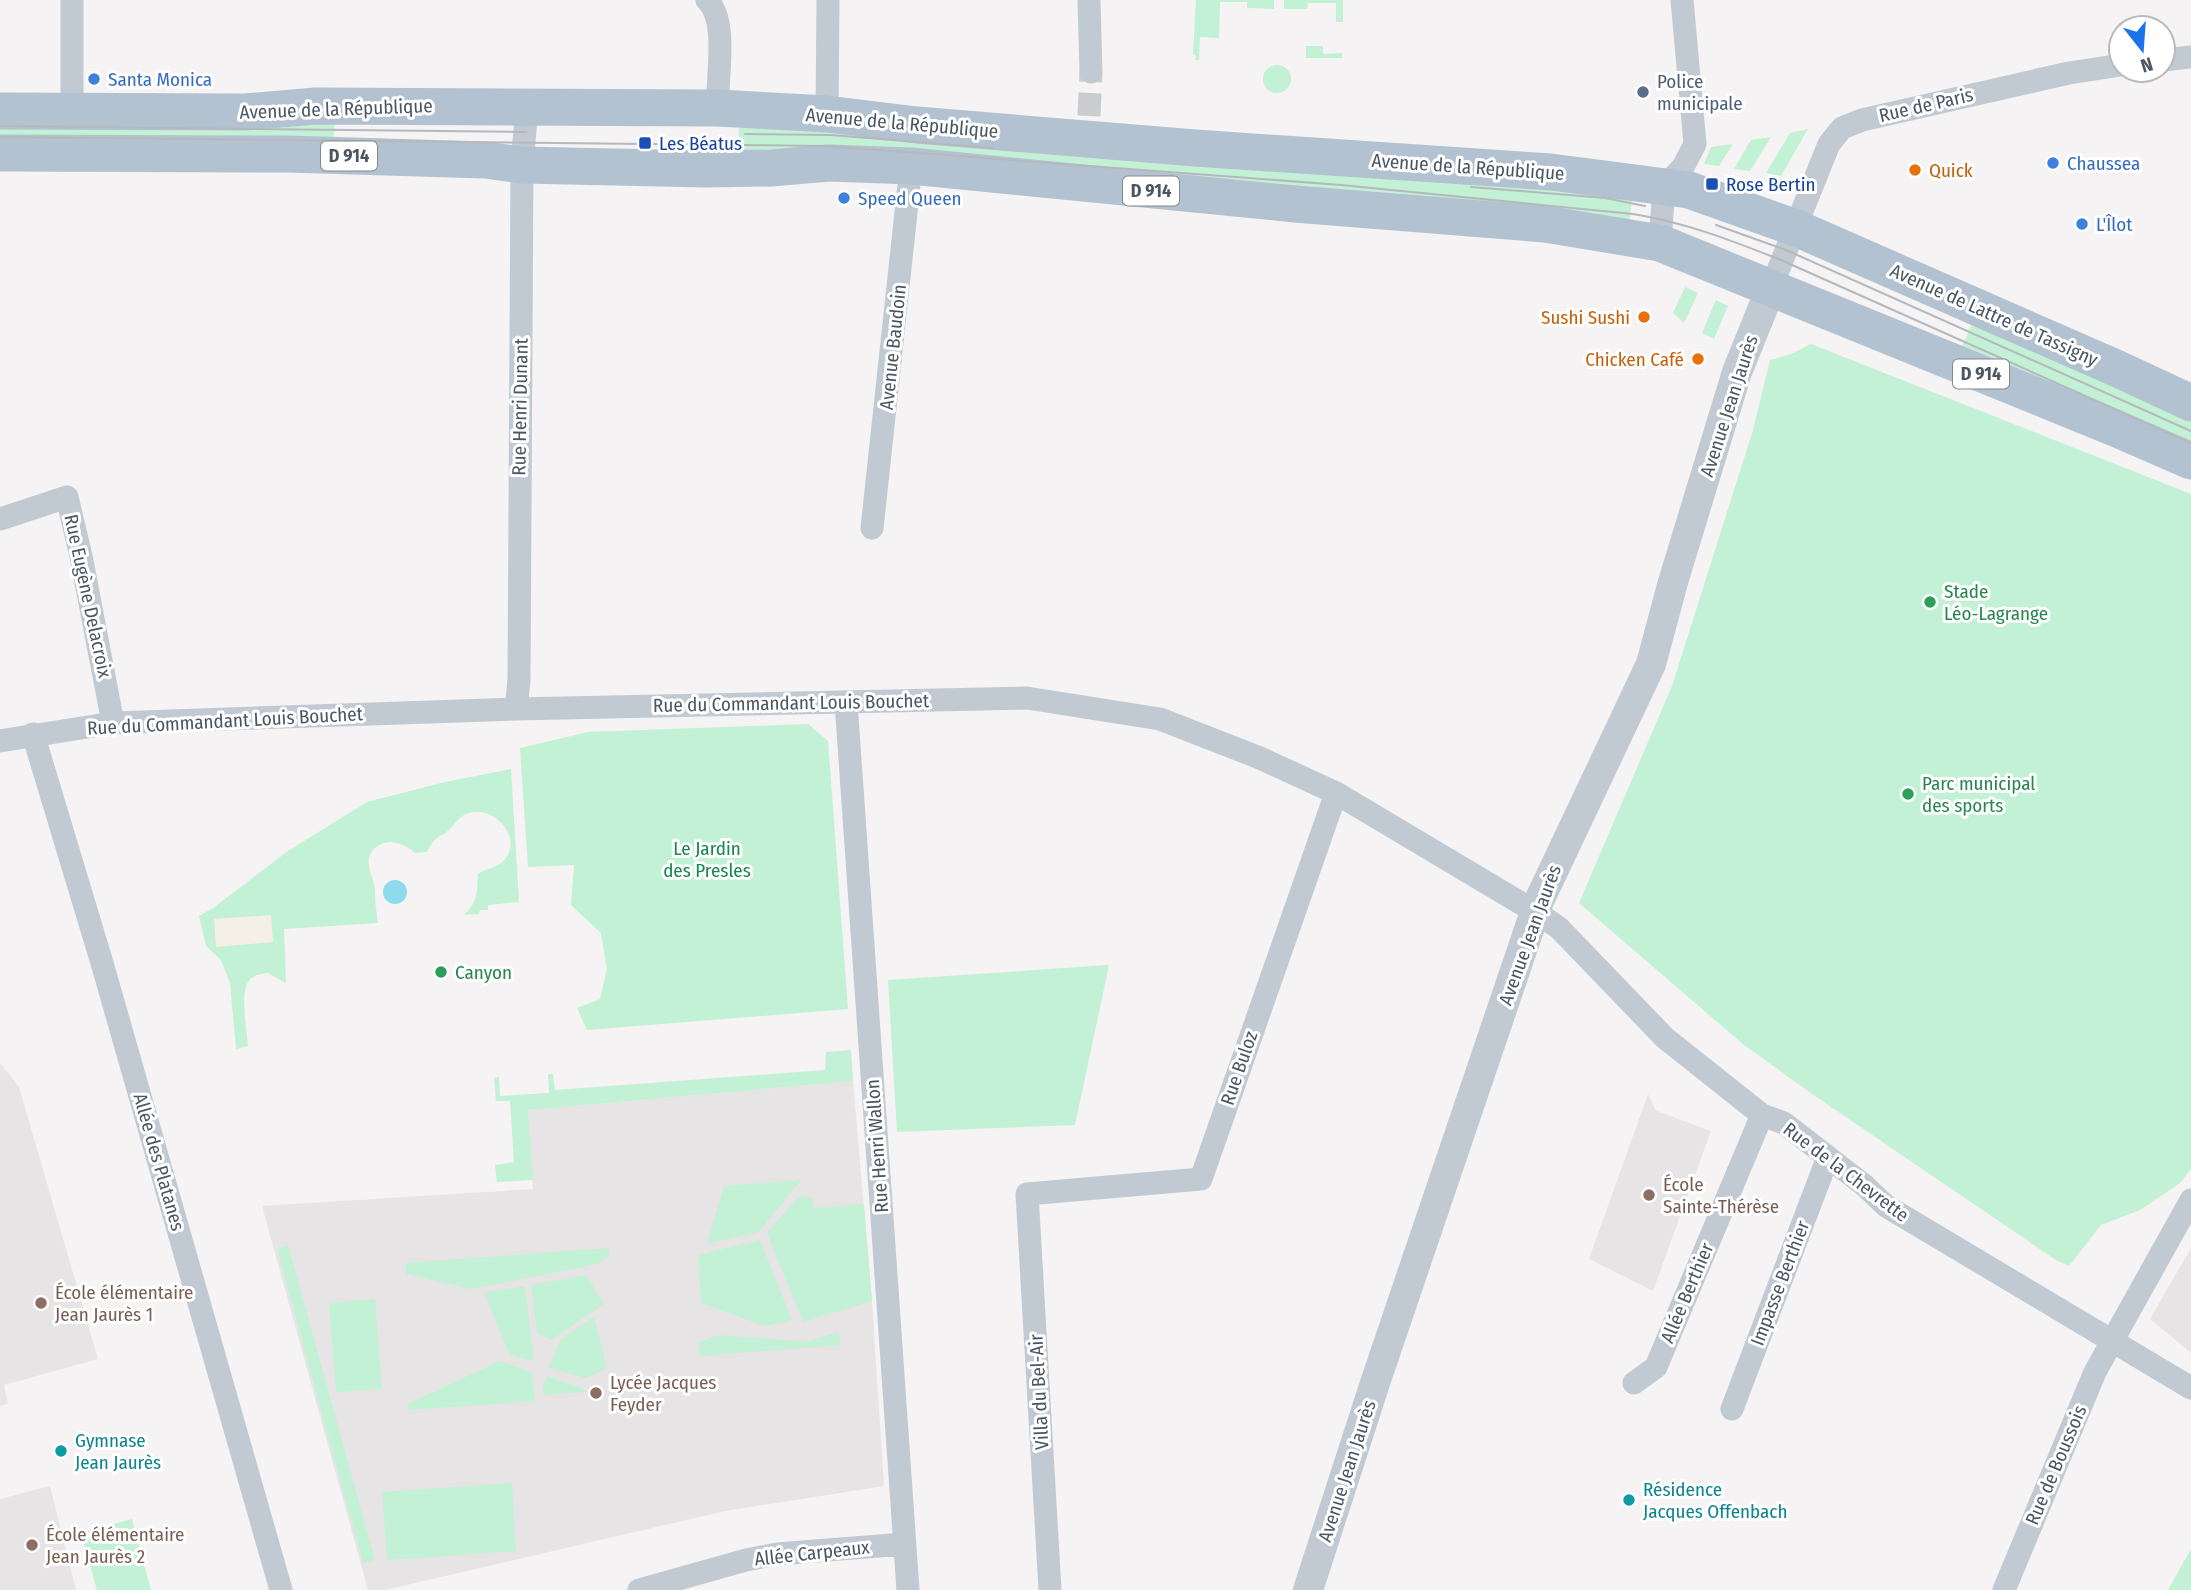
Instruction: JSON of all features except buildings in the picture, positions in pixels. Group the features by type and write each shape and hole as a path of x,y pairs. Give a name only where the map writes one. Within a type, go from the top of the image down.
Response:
{"main road":[{"name":"Avenue de la République","path":"0,111 245,112 316,106 718,108 827,114 917,125 1090,128 1551,172 1689,190 1796,228"},
{"name":"D 914","path":"0,153 287,154 485,160 522,165 706,169 771,168 829,163 911,166 1295,204 1545,224 1660,243 2191,461"},
{"name":"Avenue de Lattre de Tassigny","path":"1796,228 2191,403"}],"street":[{"path":"72,0 72,112"},
{"path":"708,0 713,5 720,24 718,108"},
{"path":"827,114 828,0"},
{"path":"1089,0 1091,72"},
{"path":"1660,243 1664,187 1683,167 1695,144 1682,0"},
{"name":"Rue de Paris","path":"1796,228 1829,144 1842,128 1862,120 2010,86 2107,67"},
{"name":"Rue Henri Dunant","path":"516,709 519,680 522,165 527,106"},
{"name":"Avenue Baudoin","path":"872,528 911,166"},
{"path":"1771,288 1796,228"},
{"name":"Avenue Jean Jaurès","path":"1308,1590 1535,911 1651,664 1737,372 1771,288"},
{"name":"Rue Eugène Delacroix","path":"0,519 67,497 113,723"},
{"name":"Rue du Commandant Louis Bouchet","path":"0,741 113,723 516,709 1022,698 1160,719 1260,758 1336,793 1535,911"},
{"name":"Rue Henri Wallon","path":"846,702 908,1590"},
{"name":"Allée des Platanes","path":"33,734 102,963 281,1590"},
{"name":"Rue Buloz","path":"1027,1194 1201,1179 1336,793"},
{"name":"Rue de la Chevrette","path":"1535,911 1559,928 1665,1038 1762,1115 1783,1123 1828,1157 1886,1206 2191,1388"},
{"name":"Allée Berthier","path":"1634,1383 1656,1367 1762,1115"},
{"name":"Impasse Berthier","path":"1732,1409 1828,1157"},
{"name":"Villa du Bel-Air","path":"1027,1194 1050,1590"},
{"name":"Rue de Boussois","path":"2004,1590 2095,1372 2191,1200"},
{"name":"Allée Carpeaux","path":"639,1590 777,1554 904,1544"}],"shaded area":[{"name":"École élémentaire Jean Jaurès 1","path":"0,1063 19,1087 98,1359 4,1385 8,1404 0,1406"},
{"name":"Lycée Jacques Feyder","path":"853,1081 872,1301 884,1486 725,1511 385,1590 368,1590 262,1206 533,1189 528,1110"},
{"name":"École Sainte-Thérèse","path":"1648,1094 1656,1111 1711,1131 1653,1291 1589,1259"},
{"path":"2191,1248 2191,1353 2150,1319"},
{"name":"École élémentaire Jean Jaurès 2","path":"50,1486 76,1590 0,1590 0,1499"}],"green space":[{"path":"1196,0 1274,0 1274,9 1247,8 1247,2 1220,2 1219,38 1200,37 1199,60 1195,60"},
{"path":"1284,0 1343,0 1343,22 1336,22 1336,3 1308,3 1307,9 1284,9"},
{"path":"1306,46 1323,46 1323,54 1342,53 1342,58 1306,58"},
{"path":"1277,65 1287,69 1291,79 1287,89 1277,93 1267,89 1263,79 1267,69"},
{"path":"335,115 333,144 0,141 0,122"},
{"path":"739,120 1633,191 1629,226 739,158"},
{"path":"1808,129 1781,176 1766,173 1790,133"},
{"path":"1771,137 1750,171 1734,169 1751,140"},
{"path":"1733,144 1719,166 1704,164 1711,147"},
{"path":"1685,287 1698,293 1684,323 1673,313"},
{"path":"1716,300 1728,306 1714,339 1702,333"},
{"path":"1974,319 2191,414 2191,449 1958,355"},
{"name":"Parc municipal des sports","path":"1811,344 2191,494 2191,1169 2180,1183 2140,1210 2101,1225 2069,1266 2056,1260 1744,1045 1579,903 1672,686 1753,430 1770,360"},
{"name":"Le Jardin des Presles","path":"808,724 828,741 848,1009 587,1030 577,1008 600,999 607,969 601,933 571,905 574,865 528,867 520,748 588,732"},
{"path":"511,769 519,902 488,905 488,910 480,910 479,914 464,915 474,901 478,874 500,863 510,849 507,831 494,817 485,813 464,815 435,840 427,852 415,853 404,845 393,842 380,845 369,858 378,923 284,929 286,983 268,973 256,975 250,980 244,1004 248,1046 236,1049 230,983 221,960 206,946 199,916 288,851 367,802"},
{"path":"1109,965 1075,1125 897,1132 888,980"},
{"path":"851,1050 853,1081 528,1110 533,1180 497,1182 495,1165 514,1162 510,1101 496,1101 494,1078 499,1077 500,1096 549,1093 548,1074 553,1074 555,1090 825,1070 826,1052"},
{"path":"801,1180 759,1232 707,1244 724,1186"},
{"path":"798,1197 812,1197 813,1208 864,1204 872,1301 803,1322 767,1233"},
{"path":"760,1240 792,1320 765,1326 701,1303 698,1255"},
{"path":"288,1245 375,1560 363,1563 277,1249"},
{"path":"609,1248 609,1256 597,1264 471,1289 406,1274 406,1263"},
{"path":"586,1275 604,1304 551,1340 537,1333 531,1285"},
{"path":"525,1286 534,1361 510,1355 484,1293"},
{"path":"375,1299 382,1389 336,1392 329,1303"},
{"path":"594,1317 607,1368 586,1378 548,1368 561,1339"},
{"path":"838,1332 841,1345 700,1356 699,1342 719,1335 807,1342"},
{"path":"500,1361 532,1372 535,1401 408,1410 408,1404"},
{"path":"547,1376 583,1388 585,1392 543,1395"},
{"path":"512,1483 516,1551 387,1560 382,1492"},
{"path":"132,1519 151,1590 97,1590 81,1533"},
{"path":"2191,1549 2191,1590 2168,1590"}],"sand":[{"path":"271,915 273,942 216,947 214,919"}],"water":[{"path":"395,880 403,884 407,892 403,900 395,904 387,900 383,892 387,884"}],"tunnel":[{"path":"1089,116 1091,72"}],"tram line":[{"path":"0,126 525,132"},
{"path":"745,134 830,135 993,148"},
{"path":"0,137 826,146 1341,185 1633,214 1690,227 1781,260 2191,443"},
{"path":"1471,187 1605,198 1645,206"},
{"path":"1716,225 1786,250 2191,431"}],"place":[{"name":"Santa Monica","path":"94,79"},
{"name":"Police municipale","path":"1643,92"},
{"name":"Les Béatus","path":"645,143"},
{"name":"Chaussea","path":"2053,163"},
{"name":"Quick","path":"1915,170"},
{"name":"Rose Bertin","path":"1712,184"},
{"name":"Speed Queen","path":"844,198"},
{"name":"L'Îlot","path":"2082,224"},
{"name":"Sushi Sushi","path":"1644,317"},
{"name":"Chicken Café","path":"1698,359"},
{"name":"Stade Léo-Lagrange","path":"1930,602"},
{"name":"Parc municipal des sports","path":"1908,794"},
{"name":"Canyon","path":"441,972"},
{"name":"École Sainte-Thérèse","path":"1649,1195"},
{"name":"École élémentaire Jean Jaurès 1","path":"41,1303"},
{"name":"Lycée Jacques Feyder","path":"596,1393"},
{"name":"Gymnase Jean Jaurès","path":"61,1451"},
{"name":"Résidence Jacques Offenbach","path":"1629,1500"},
{"name":"École élémentaire Jean Jaurès 2","path":"32,1545"}]}
